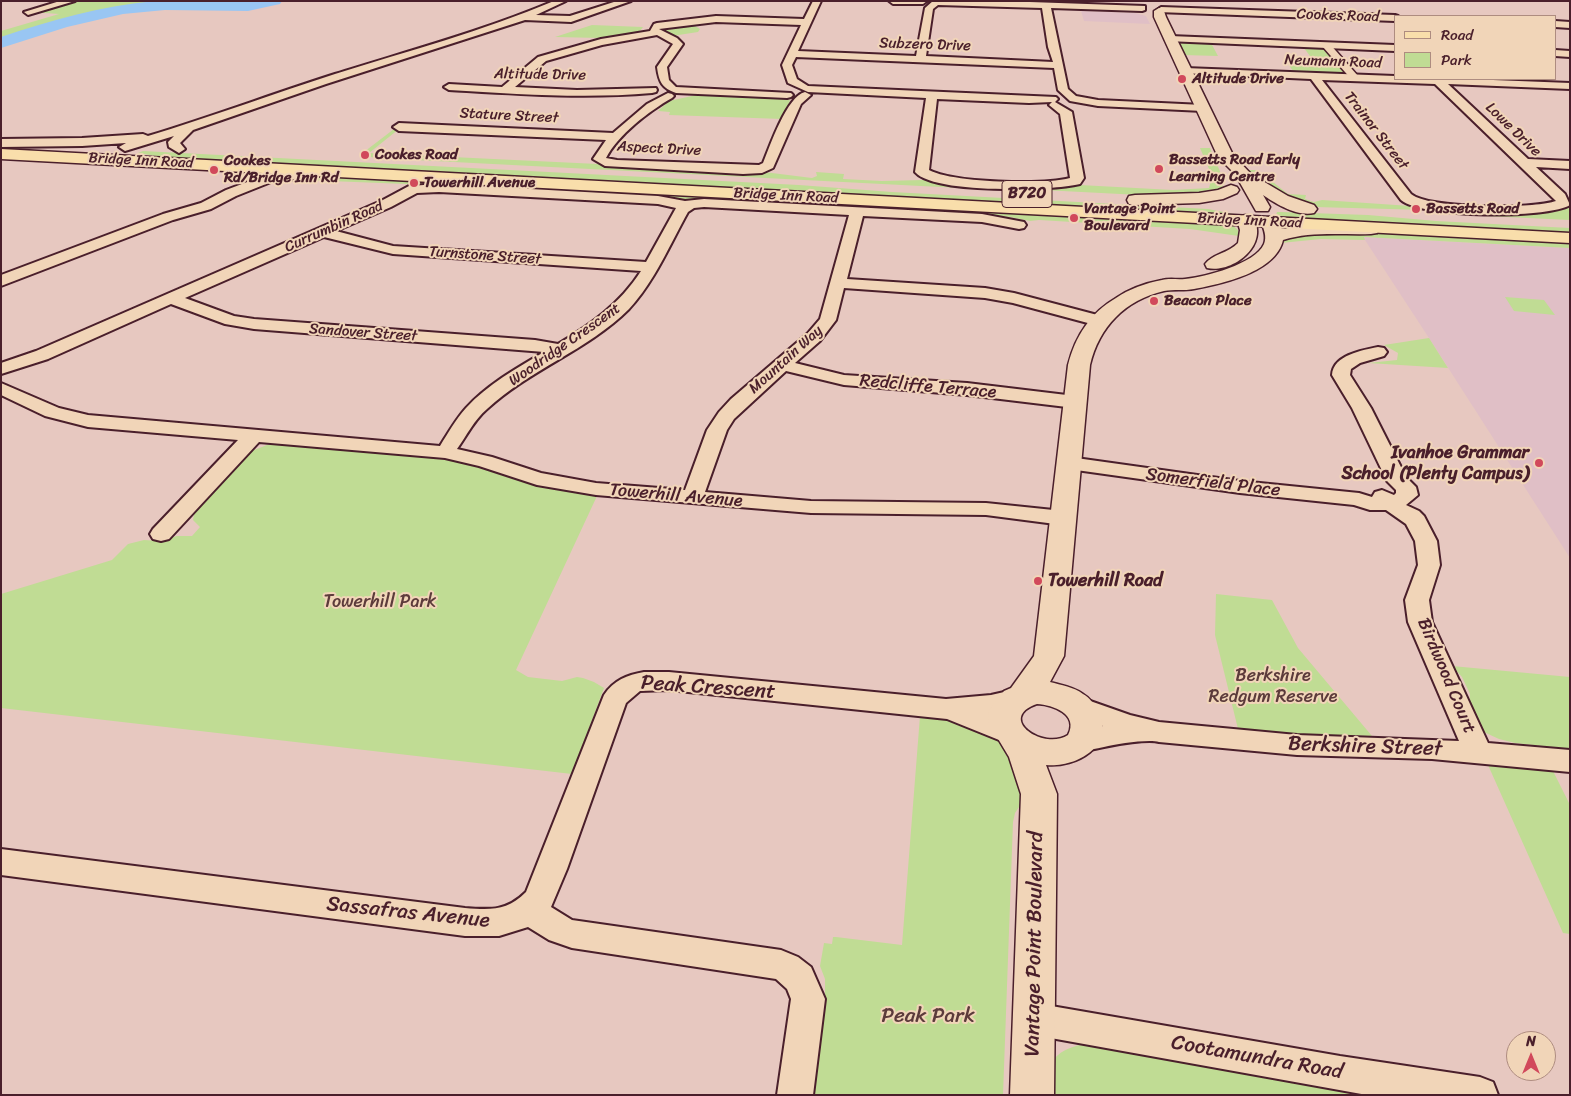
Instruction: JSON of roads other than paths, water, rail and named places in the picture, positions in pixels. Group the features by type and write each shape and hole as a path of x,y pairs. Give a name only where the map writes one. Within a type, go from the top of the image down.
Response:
{"main road":[{"name":"Bridge Inn Road","path":"1,144 125,147 1135,200 1243,213 1269,222 1308,209 1570,223"},
{"path":"96,158 125,147"},
{"path":"114,160 142,148"},
{"name":"Bridge Inn Road","path":"1,154 96,158 267,173 348,172 1243,213"},
{"path":"1398,229 1570,238"}],"street":[{"path":"28,12 70,1"},
{"path":"142,148 214,120 322,82 523,18 562,1"},
{"path":"523,18 571,19 626,1"},
{"path":"797,92 787,68 791,54 817,1"},
{"name":"Cookes Road","path":"893,1 1394,18"},
{"path":"920,60 929,3"},
{"path":"932,96 922,172 924,176 945,181 996,184 1056,185 1073,183 1077,178 1064,103 1060,95 1063,90 1057,56 1039,5"},
{"path":"1149,9 1170,39 1226,157 1242,172 1282,200 1308,209"},
{"path":"505,90 542,59 594,44 656,30 664,24 716,18 807,22"},
{"path":"1556,24 1570,24"},
{"path":"656,30 674,40 678,45 662,64 662,92"},
{"path":"1349,37 1358,46"},
{"path":"1170,39 1394,48"},
{"path":"1326,45 1355,78"},
{"name":"Subzero Drive","path":"791,54 1058,65"},
{"name":"Neumann Road","path":"1185,71 1394,79"},
{"name":"Trainor Street","path":"1314,76 1406,197 1414,203 1430,206 1514,210 1558,206 1564,202"},
{"name":"Neumann Road","path":"1410,80 1570,86"},
{"name":"Lowe Drive","path":"1438,81 1564,202"},
{"name":"Altitude Drive","path":"450,87 630,92 836,92 1203,108"},
{"name":"Aspect Drive","path":"662,92 617,136 601,155 601,161 617,164 743,170 766,167 797,92"},
{"path":"125,147 214,120"},
{"name":"Stature Street","path":"399,127 617,136"},
{"path":"179,150 175,147 174,142 187,131"},
{"path":"1,144 82,142 160,136"},
{"path":"1168,285 1166,282 1171,279 1215,264 1240,252 1248,243 1250,238 1243,213 1231,190 1223,168 1222,163 1226,157"},
{"path":"1524,163 1570,165"},
{"path":"1049,656 1059,684 1084,715 1087,724 1087,734 1075,746 1056,753 1029,749 1013,738 1004,724 1003,715 1006,706 1043,669 1049,656 1075,402 1083,349 1099,321 1126,300 1168,285 1200,282 1258,262 1270,250 1269,222 1242,172"},
{"path":"1,281 174,215 206,206 237,191 267,173"},
{"name":"Currumbin Road","path":"1,369 37,357 171,299 402,197 412,190 422,188 658,200 687,206"},
{"path":"1135,200 1207,196 1222,194 1231,190"},
{"path":"687,206 704,203 857,211 991,219 1019,225"},
{"name":"Woodridge Crescent","path":"445,452 479,406 621,307 638,288 682,209 687,206"},
{"name":"Mountain Way","path":"694,497 721,422 738,402 783,365 825,325 839,283 857,211"},
{"path":"1269,222 1286,234 1398,229"},
{"name":"Turnstone Street","path":"323,232 393,250 649,266"},
{"path":"839,283 985,293 1014,298 1099,321"},
{"name":"Sandover Street","path":"171,299 231,320 254,324 535,345 560,350"},
{"name":"Birdwood Court","path":"1378,352 1347,364 1342,368 1341,372 1395,498 1424,534 1429,565 1417,600 1420,622 1478,752"},
{"name":"Redcliffe Terrace","path":"783,365 844,380 967,389 1075,402"},
{"name":"Towerhill Avenue","path":"3,392 64,416 88,421 445,452 473,457 536,479 568,486 840,508 986,508 1063,518"},
{"path":"188,530 164,531 253,436"},
{"name":"Somerfield Place","path":"1069,464 1240,487 1359,499 1368,503 1395,498"},
{"name":"Peak Crescent","path":"530,909 544,891 614,702 626,685 647,680 669,681 946,709 991,705 1018,696"},
{"path":"1018,696 1036,692 1048,693 1074,704"},
{"name":"Berkshire Street","path":"1074,704 1126,724 1160,732 1305,746 1478,752 1570,760"},
{"name":"Peak Crescent","path":"946,709 986,723 1013,738"},
{"name":"Berkshire Street","path":"1075,746 1105,736 1160,732"},
{"name":"Vantage Point Boulevard","path":"1013,738 1026,757 1038,794 1032,1095"},
{"name":"Vantage Point Boulevard","path":"1038,794 1056,763 1075,746"},
{"name":"Sassafras Avenue","path":"1,862 465,922 499,923 522,916 530,909"},
{"path":"530,909 545,923 558,930 572,934 764,961 781,965 793,971 805,987 808,999 795,1095"},
{"name":"Cootamundra Road","path":"1034,1019 1480,1095"}],"waterway":[{"path":"1,43 61,23 102,13 165,5 234,7 275,1"}],"place":[{"name":"Altitude Drive","path":"1182,79"},
{"name":"Cookes Road","path":"365,155"},
{"name":"Bassetts Road Early Learning Centre","path":"1159,169"},
{"name":"Cookes Rd/Bridge Inn Rd","path":"214,170"},
{"name":"Towerhill Avenue","path":"414,183"},
{"name":"Bassetts Road","path":"1416,209"},
{"name":"Vantage Point Boulevard","path":"1074,218"},
{"name":"Beacon Place","path":"1154,301"},
{"name":"Ivanhoe Grammar School (Plenty Campus)","path":"1539,463"},
{"name":"Towerhill Road","path":"1038,581"}],"park label":[{"name":"Towerhill Park","path":"380,602"},
{"name":"Berkshire Redgum Reserve","path":"1273,686"},
{"name":"Peak Park","path":"928,1017"}]}
